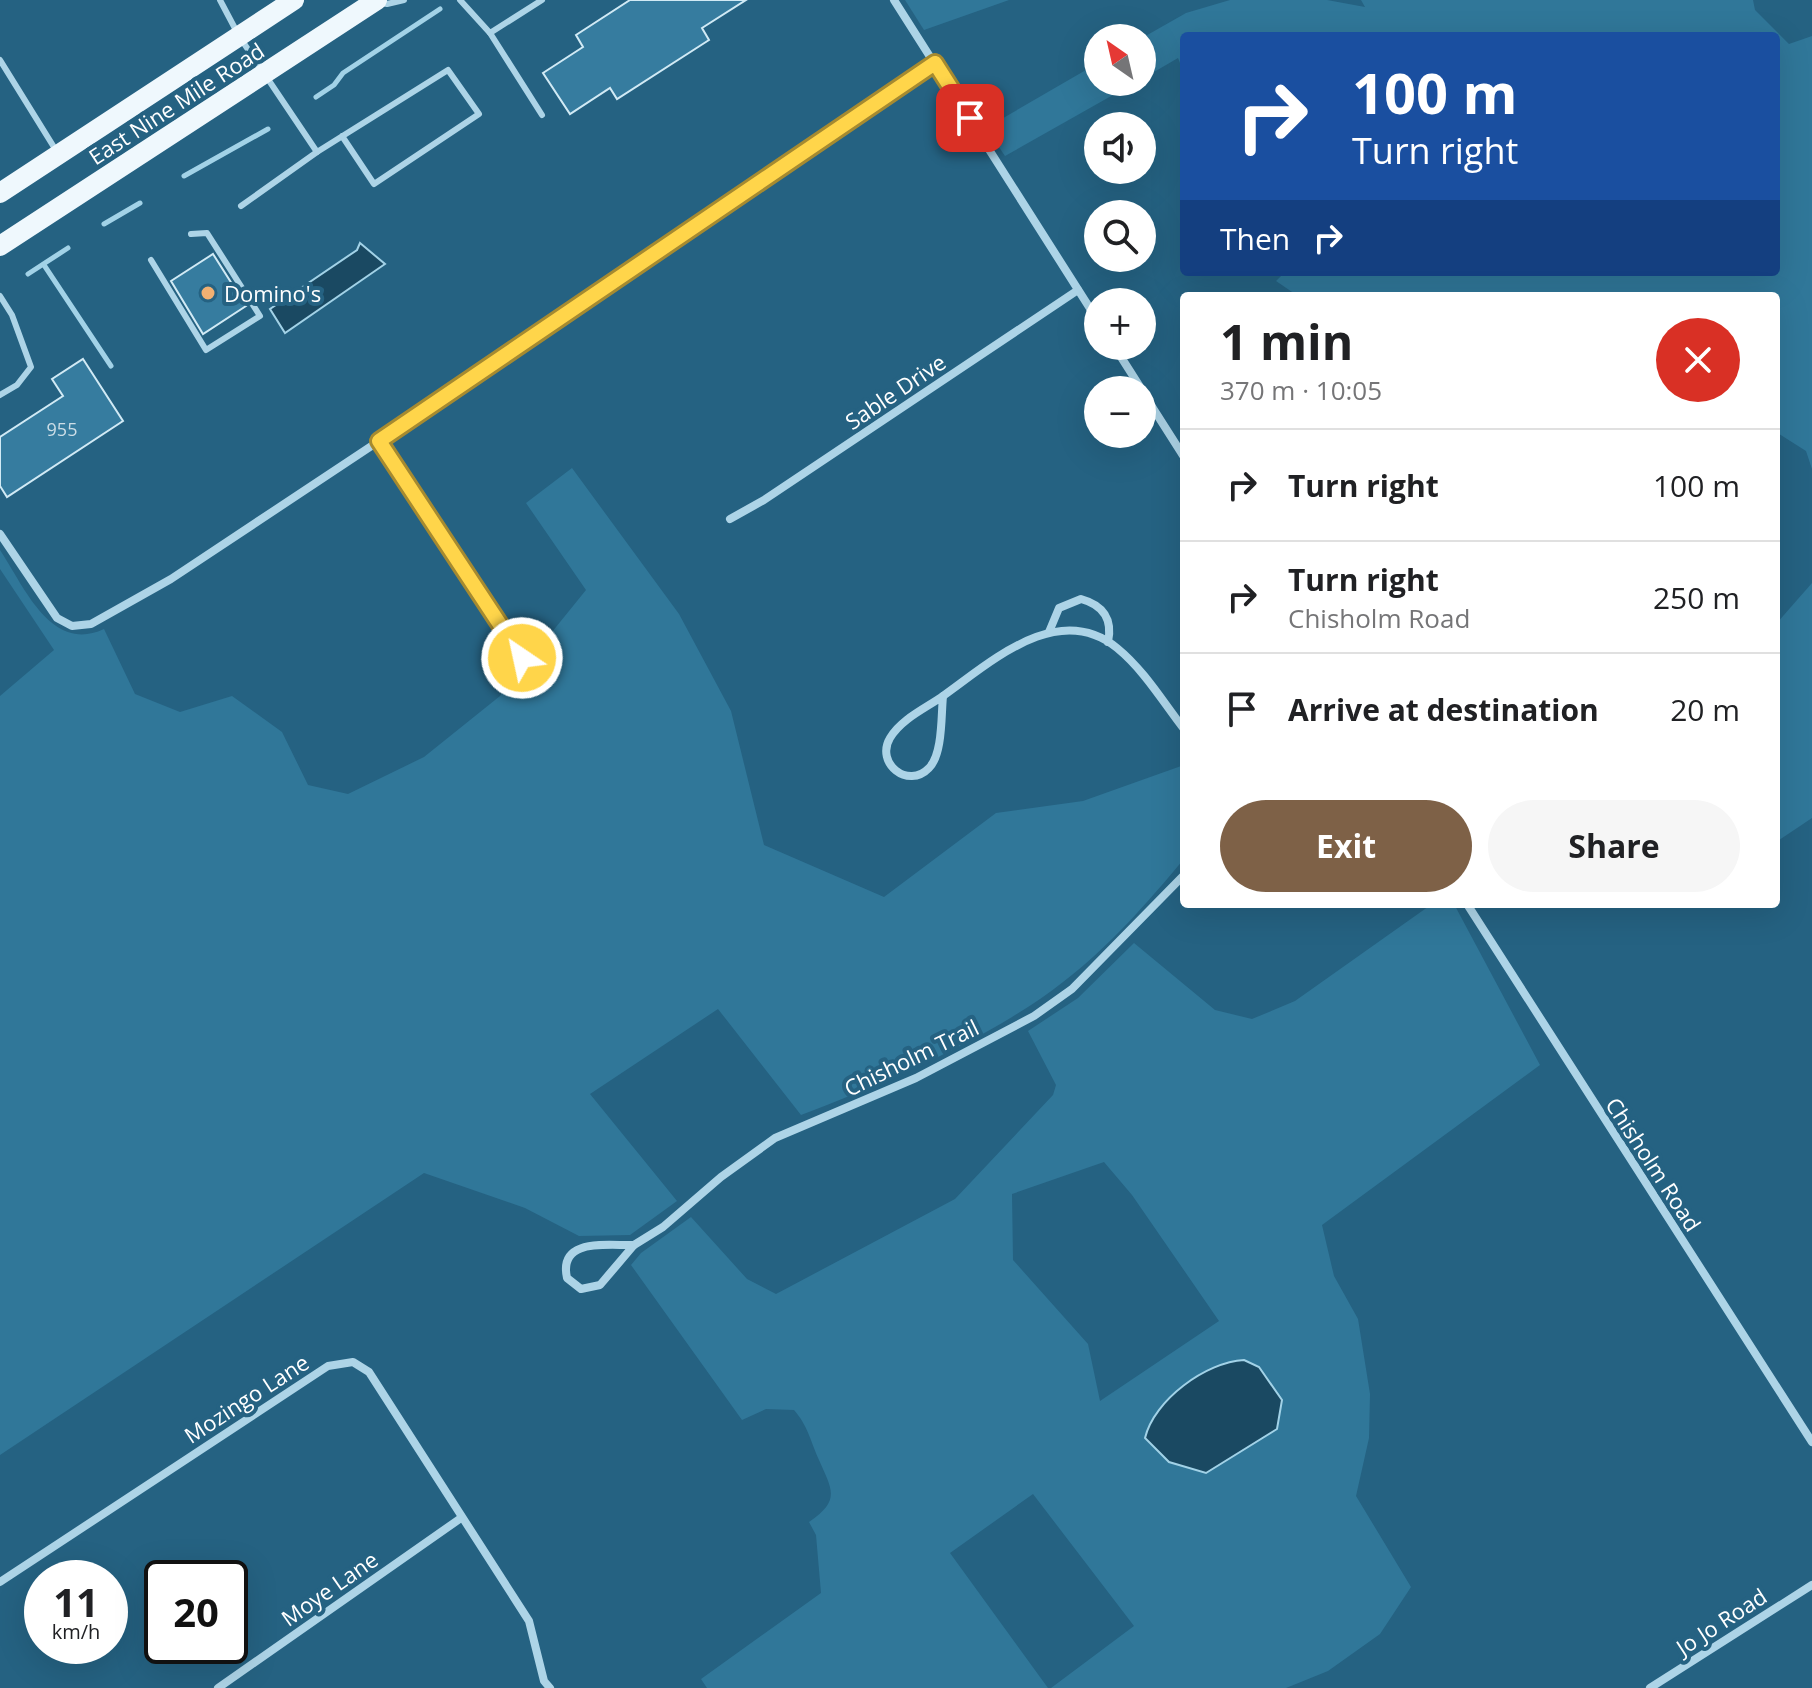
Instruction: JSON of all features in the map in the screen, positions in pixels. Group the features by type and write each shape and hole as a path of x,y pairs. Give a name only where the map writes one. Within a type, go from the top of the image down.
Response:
{"main road":[{"name":"East Nine Mile Road","path":"0,193 294,0"},
{"name":"East Nine Mile Road","path":"0,246 377,0"}],"street":[{"path":"894,0 1084,299"},
{"path":"0,534 57,618 72,626 91,624 171,579 379,441 935,63"},
{"name":"Sable Drive","path":"730,519 764,500 1078,290"},
{"path":"1156,412 1180,451"},
{"path":"1049,632 1059,608 1081,599 1103,610 1109,620 1108,642"},
{"path":"943,696 935,759 920,774 910,777 898,773 886,757 891,734 943,696 1010,648 1049,632 1087,634 1108,642 1180,716"},
{"name":"Chisholm Trail","path":"634,1245 582,1246 567,1258 567,1278 581,1289 600,1285 634,1245 663,1227 721,1177 775,1138 916,1078 1034,1016 1072,989 1180,879"},
{"name":"Chisholm Road","path":"1470,908 1812,1442"},
{"name":"Mozingo Lane","path":"0,1582 328,1366 342,1361 353,1362 369,1372 529,1621 544,1681 550,1688"},
{"name":"Moye Lane","path":"217,1688 461,1518"},
{"name":"Jo Jo Road","path":"1650,1688 1812,1585"}],"lane":[{"path":"220,0 239,36 317,152"},
{"path":"377,0 387,4 404,0"},
{"path":"460,0 490,33 542,115"},
{"path":"490,33 542,0"},
{"path":"0,60 58,154"},
{"path":"241,206 317,152 342,136 448,70 479,114 374,184 342,136"},
{"path":"151,260 206,350 260,316 207,233 191,234"},
{"path":"0,296 12,315 31,367 17,385 0,395"},
{"path":"379,441 522,658"}],"shaded area":[{"path":"905,0 1009,0 924,30"},
{"path":"1230,0 1327,0 1365,7 1361,0 1753,0 1755,10 1777,32 1180,32 1180,63 1178,58 1156,71 1156,30 1186,13"},
{"path":"1780,35 1789,44 1812,36 1812,469 1806,451 1780,435 1780,292 1292,292 1276,281 1281,276 1780,276"},
{"path":"1084,71 1084,96 1111,96 1005,156 986,128"},
{"path":"360,243 385,264 285,333 270,309 357,250"},
{"path":"572,468 679,614 731,711 764,845 884,897 996,813 1083,801 1180,766 1180,864 1112,939 1080,969 1035,1002 937,1058 801,1115 718,1009 590,1094 677,1201 630,1235 579,1236 525,1208 424,1173 0,1455 0,696 54,650 0,569 0,550 29,597 54,624 69,632 85,634 104,629 135,694 180,712 232,696 282,732 308,785 348,794 424,757 500,696 586,590 526,503"},
{"path":"1812,583 1812,818 1780,839 1780,619"},
{"path":"1426,908 1456,908 1540,1065 1322,1225 1334,1276 1358,1319 1370,1394 1369,1438 1356,1496 1411,1587 1380,1634 1328,1671 1286,1688 1051,1688 1134,1626 1033,1494 950,1553 1048,1688 707,1688 701,1679 821,1593 816,1535 809,1522 830,1501 830,1487 806,1428 794,1410 766,1409 742,1420 631,1265 641,1253 691,1217 747,1279 776,1294 955,1199 1053,1095 1056,1085 1028,1031 1078,998 1134,943 1215,1010 1252,1019 1295,1001","holes":["1104,1162 1132,1195 1219,1321 1100,1401 1088,1344 1013,1260 1012,1194"]},
{"path":"1244,1360 1259,1367 1282,1400 1277,1429 1206,1473 1169,1462 1145,1438 1159,1410 1170,1397 1198,1376 1229,1362"}],"building":[{"path":"630,0 746,0 702,28 709,40 617,99 610,88 570,114 543,73 583,47 576,35"},
{"name":"Domino's","path":"213,254 246,306 203,334 171,281"},
{"path":"83,359 123,421 7,497 0,486 0,437 63,396 52,379"}],"waterway":[{"path":"316,97 334,85 343,73 440,9"},
{"path":"184,176 268,129"},
{"path":"104,224 140,203"},
{"path":"28,274 68,248"},
{"path":"44,265 111,366"}],"place":[{"name":"Domino's","path":"208,293"}],"route":[{"path":"522,658 379,441 935,63 970,118"}]}
